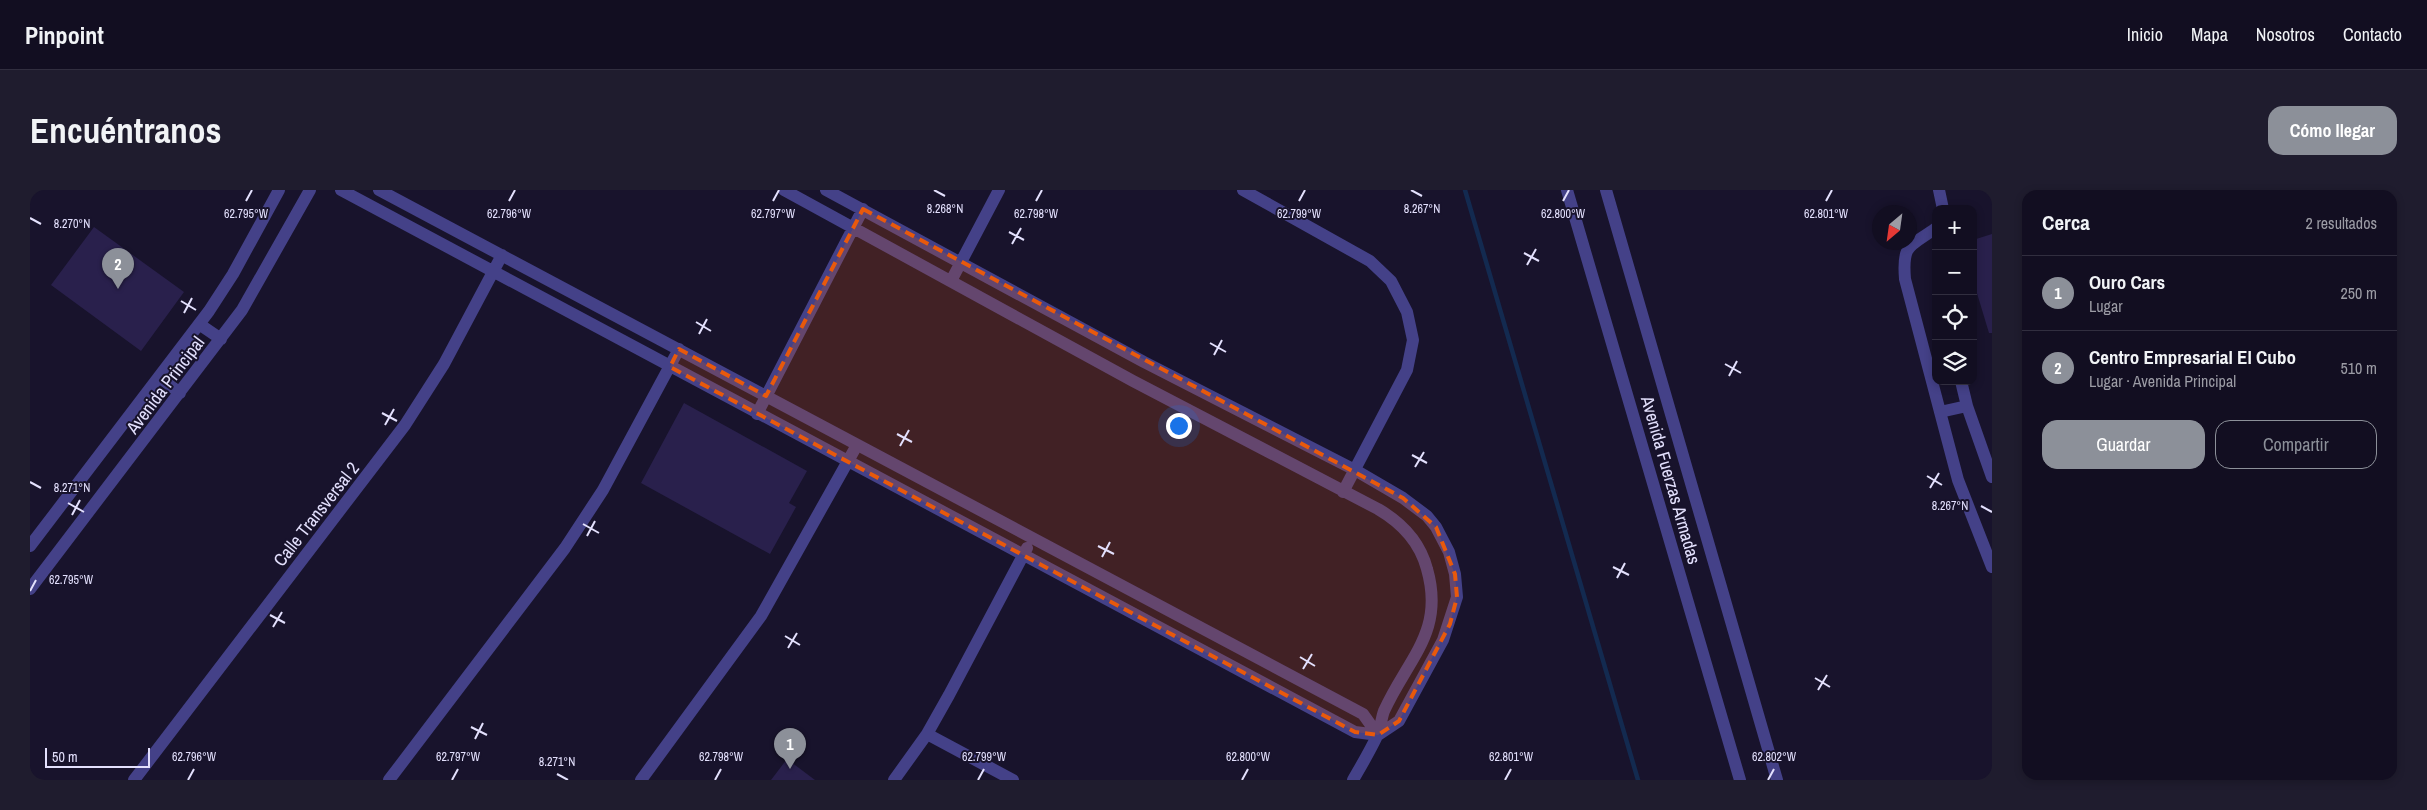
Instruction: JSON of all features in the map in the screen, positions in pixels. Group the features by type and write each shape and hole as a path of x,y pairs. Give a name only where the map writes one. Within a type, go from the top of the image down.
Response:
{"street":[{"name":"Avenida Principal","path":"30,546 199,324 233,274 279,190"},
{"name":"Avenida Principal","path":"30,589 221,339 262,278 310,190"},
{"path":"341,190 1355,732 1378,735 1399,721 1443,640 1454,610 1457,586 1453,563 1444,540 1436,527 1416,507 1355,470 1144,362 826,190"},
{"path":"380,190 1363,714 1378,735"},
{"path":"784,190 1133,381 1391,517 1420,548 1434,596 1427,632 1384,712 1378,735 1353,780"},
{"path":"952,281 960,262 999,190"},
{"path":"1243,190 1370,261 1391,281 1407,312 1413,340 1407,370 1343,492"},
{"name":"Avenida Fuerzas Armadas","path":"1567,190 1740,780"},
{"name":"Avenida Fuerzas Armadas","path":"1606,190 1777,780"},
{"path":"1939,190 1942,205"},
{"path":"757,414 863,210"},
{"path":"1932,232 1906,250 1903,260 1905,279 1958,480 1992,567"},
{"name":"Calle Transversal 2","path":"134,780 405,425 444,364 502,255"},
{"path":"199,324 221,339"},
{"path":"389,780 565,548 603,490 680,349"},
{"path":"1133,381 1144,362"},
{"path":"159,377 180,393"},
{"path":"1962,385 1967,406 1992,477"},
{"path":"1940,412 1967,406"},
{"path":"641,780 757,624 857,445"},
{"path":"894,780 927,734 1031,538"},
{"path":"1427,632 1443,640"},
{"path":"927,734 1013,780"}],"highlighted area":[{"path":"863,209 1403,498 1436,527 1455,574 1457,597 1450,624 1399,721 1378,735 1355,732 670,367 679,349 766,396"}],"building":[{"path":"94,227 184,292 141,351 51,285"},
{"path":"1992,234 1992,333 1989,333 1977,293 1977,239"},
{"path":"684,403 807,471 789,503 796,507 770,554 641,483"},
{"path":"787,759 815,780 771,780"}],"waterway":[{"path":"1465,190 1638,780"}],"place":[{"name":"Centro Empresarial El Cubo","path":"118,289"},
{"name":"Ouro Cars","path":"790,769"}]}
